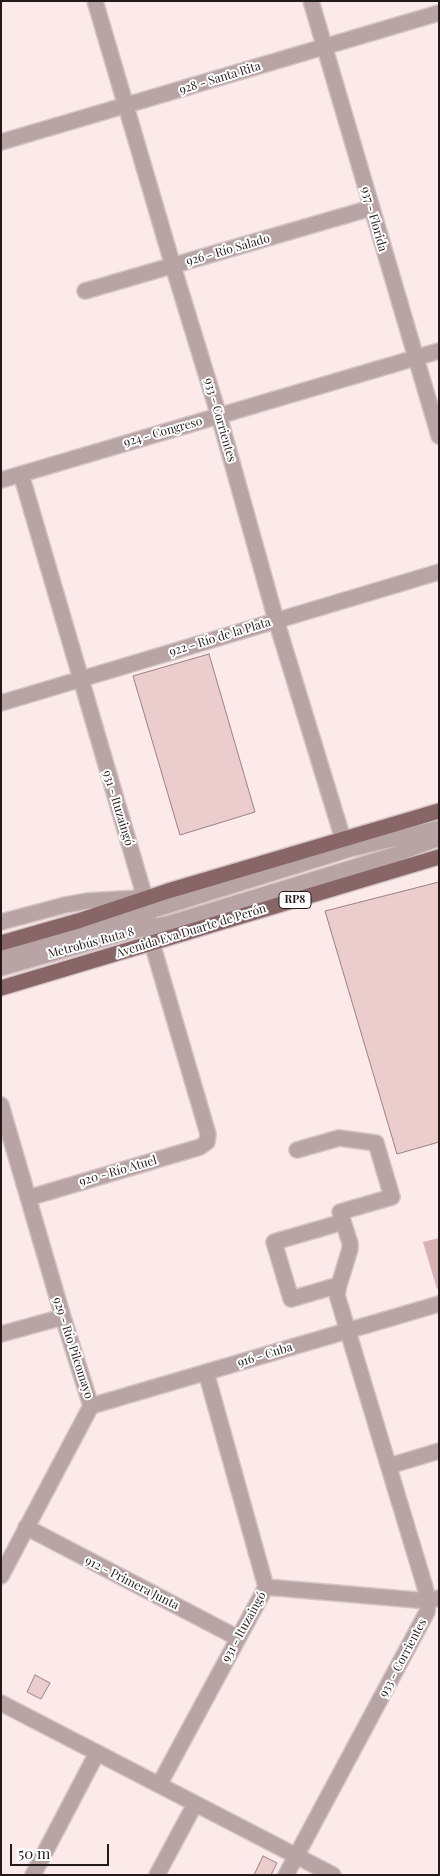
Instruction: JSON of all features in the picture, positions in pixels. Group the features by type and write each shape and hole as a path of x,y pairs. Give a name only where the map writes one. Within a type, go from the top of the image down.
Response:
{"main road":[{"path":"1,943 146,904 343,839 439,811"},
{"name":"Avenida Eva Duarte de Perón","path":"1,988 59,970 150,935 439,856"},
{"path":"59,970 84,954 150,935"}],"street":[{"name":"933 - Corrientes","path":"95,1 219,416 276,620 343,839"},
{"name":"937 - Florida","path":"311,1 439,436"},
{"name":"928 - Santa Rita","path":"1,142 126,107 439,13"},
{"name":"926 - Río Salado","path":"85,291 371,208"},
{"name":"924 - Congreso","path":"1,480 439,351"},
{"name":"931 - Ituzaingó","path":"21,474 146,904 150,935 207,1127 207,1142"},
{"name":"922 - Río de la Plata","path":"1,703 439,572"},
{"name":"Metrobús Ruta 8","path":"1,957 146,904 439,828"},
{"name":"Metrobús Ruta 8","path":"1,968 127,932 150,935 171,924 439,838"},
{"path":"1,922 87,901 146,904"},
{"path":"1,968 42,967 84,954"},
{"name":"929 - Río Pilcomayo","path":"1,1105 62,1317 91,1406 1,1576"},
{"path":"297,1150 340,1138 376,1143 392,1197 340,1212 343,1222 350,1249 339,1285 291,1299 274,1242 343,1222"},
{"name":"920 - Río Atuel","path":"28,1198 200,1147 207,1142"},
{"name":"933 - Corrientes","path":"286,1875 431,1604 337,1296 339,1285"},
{"name":"916 - Cuba","path":"91,1406 439,1304"},
{"path":"1,1334 62,1317"},
{"name":"931 - Ituzaingó","path":"159,1785 266,1587 206,1372"},
{"path":"389,1466 439,1451"},
{"name":"912 - Primera Junta","path":"26,1528 238,1638"},
{"path":"266,1587 431,1604"},
{"path":"1,1703 333,1875"},
{"path":"33,1875 97,1753"},
{"path":"157,1875 195,1804"}],"shaded area":[{"path":"439,1238 439,1288 437,1289 423,1242"}],"building":[{"path":"209,654 255,812 180,835 133,676"},
{"path":"439,882 439,1142 397,1154 325,911"},
{"path":"35,1675 50,1683 41,1699 27,1692"},
{"path":"263,1856 277,1863 271,1875 254,1875"}]}
